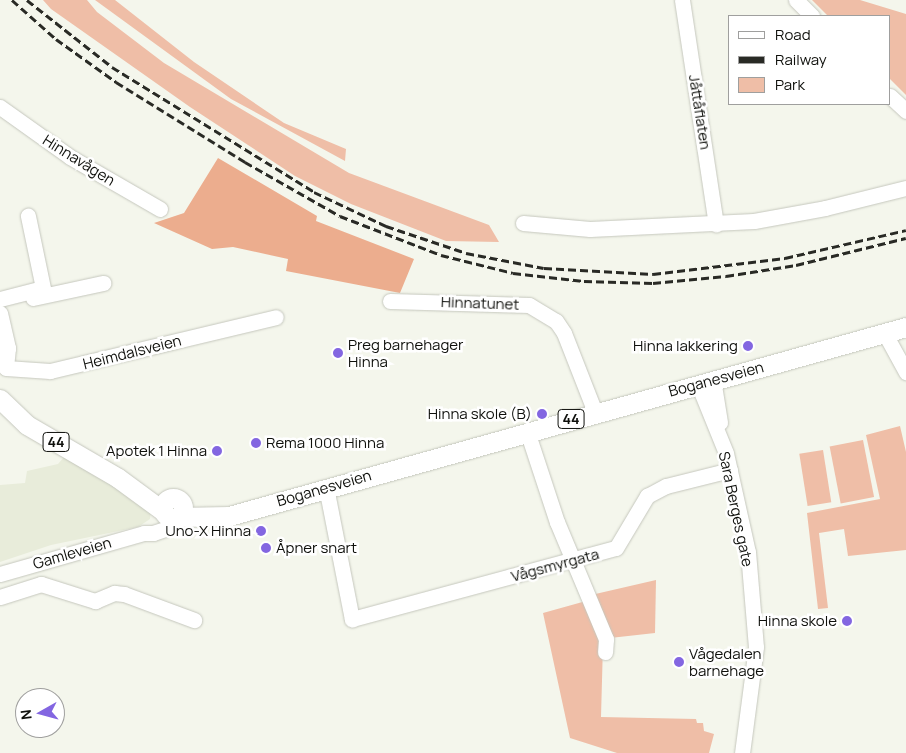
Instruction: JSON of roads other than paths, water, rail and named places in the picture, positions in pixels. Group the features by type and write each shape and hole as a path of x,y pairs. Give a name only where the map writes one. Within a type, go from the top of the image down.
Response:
{"main road":[{"name":"Boganesveien","path":"172,510 237,511 906,326"},
{"name":"44","path":"0,399 28,425 172,510"}],"street":[{"name":"Jåttåflaten","path":"682,0 716,224"},
{"path":"796,0 811,15"},
{"path":"891,97 906,110"},
{"name":"Hinnavågen","path":"0,107 70,157 160,209"},
{"path":"523,223 590,229 754,221 826,208 906,188"},
{"path":"0,299 43,288 28,216"},
{"path":"0,306 103,283"},
{"name":"Hinnatunet","path":"390,301 529,305 556,321 564,333 596,412"},
{"path":"0,313 4,349"},
{"name":"Heimdalsveien","path":"4,349 6,368 50,371 276,317"},
{"path":"884,332 906,372"},
{"name":"Sara Berges gate","path":"706,382 730,470 748,552 756,647 742,753"},
{"path":"527,431 557,522 606,639 605,652"},
{"name":"Vågsmyrgata","path":"326,487 352,619 616,548 647,496 666,486 730,470"},
{"name":"Gamleveien","path":"0,574 144,533 172,510"},
{"path":"46,585 50,559"},
{"path":"0,597 27,587 46,585 94,601 114,593 124,594 194,620"}],"railway":[{"path":"12,0 56,39 116,82 245,162 340,216 441,255 513,273 584,281 653,283 726,276 796,265 906,238"},
{"path":"27,0 112,67 314,192 386,226 466,253 544,268 653,274 785,258 906,230"}],"place":[{"name":"Hinna lakkering","path":"748,346"},
{"name":"Preg barnehager Hinna","path":"338,353"},
{"name":"Hinna skole (B)","path":"542,414"},
{"name":"Rema 1000 Hinna","path":"256,443"},
{"name":"Apotek 1 Hinna","path":"217,451"},
{"name":"Uno-X Hinna","path":"261,531"},
{"name":"Åpner snart","path":"266,548"},
{"name":"Hinna skole","path":"847,621"},
{"name":"Vågedalen barnehage","path":"679,662"}]}
